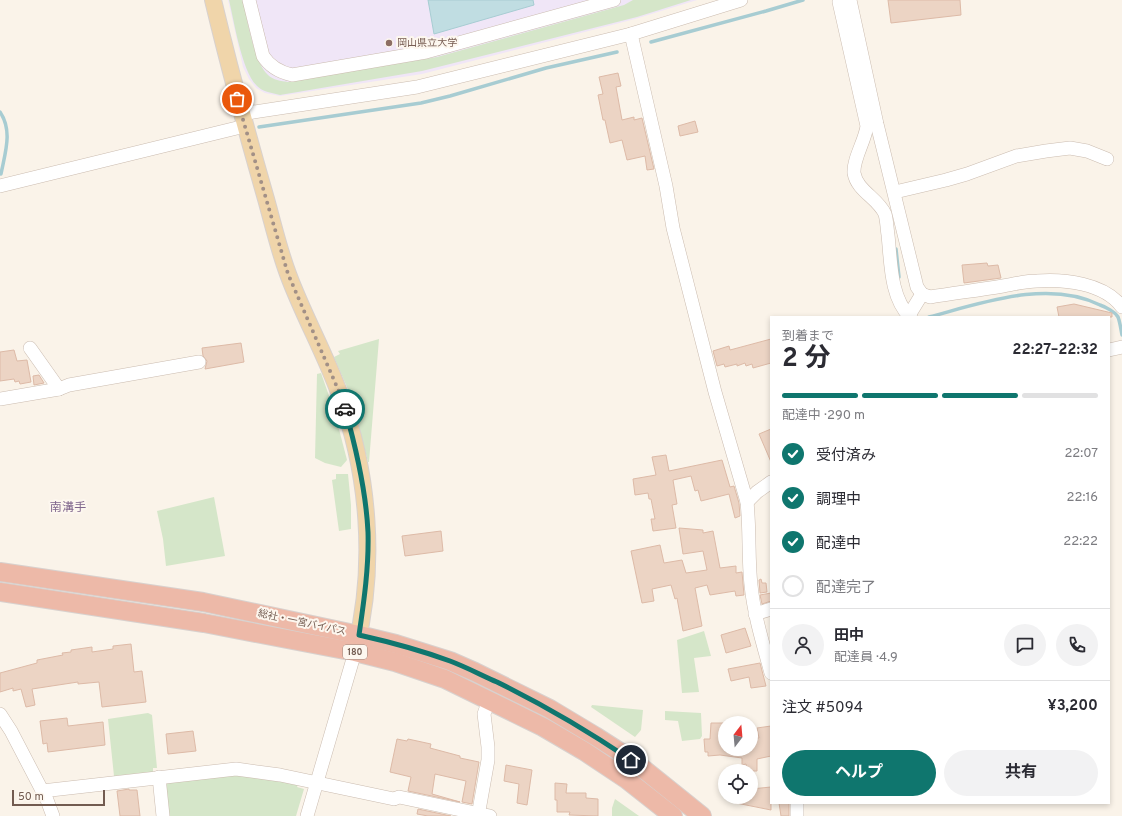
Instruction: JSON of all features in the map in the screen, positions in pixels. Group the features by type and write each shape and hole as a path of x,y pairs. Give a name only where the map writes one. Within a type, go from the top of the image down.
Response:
{"highway":[{"name":"総社・一宮バイパス","path":"0,572 203,602 357,643 395,662 445,678 543,727 584,751 626,779 673,816"},
{"name":"総社・一宮バイパス","path":"0,592 357,643 396,644 450,661 550,709 595,736 631,760 689,804 702,816"}],"main road":[{"path":"213,0 243,120 288,274 340,394 352,434 360,471 368,532 365,593 357,643"}],"street":[{"path":"249,0 263,56 273,68 282,73 292,75 426,52 614,0"},
{"path":"0,186 243,120 417,87 631,34 741,0"},
{"path":"842,0 839,2 871,125 894,192 917,287 922,294 930,297 1036,281 1064,282 1081,284 1108,294 1122,307"},
{"path":"850,0 871,125 856,161 854,170 856,179 885,214 894,288 906,313 911,314 922,294"},
{"path":"631,34 666,186 673,228 715,392 748,502 751,584 755,614 770,668"},
{"path":"894,192 967,174 1016,156 1046,151 1070,148 1087,151 1107,159"},
{"path":"1110,350 1122,347"},
{"path":"30,348 59,390"},
{"path":"0,399 59,390 69,385 198,362"},
{"path":"748,502 757,492 770,483"},
{"path":"755,614 770,609"},
{"path":"307,816 357,643"},
{"path":"42,791 236,768 280,775 394,799 399,797 482,815 488,760 484,714 489,700"},
{"path":"0,714 42,791 53,816"},
{"path":"159,777 163,816"},
{"path":"796,804 798,816"}],"shaded area":[{"name":"岡山県立大学","path":"228,0 697,0 635,19 422,74 280,96 265,93 256,88 249,79 243,67"}],"green space":[{"path":"229,0 243,0 255,51 263,69 272,78 288,82 437,57 624,5 633,0 691,0 637,17 422,71 280,95 262,90 257,86 247,70 239,46"},
{"path":"379,339 368,462 352,399 334,357 340,354 338,351"},
{"path":"321,373 334,410 347,460 341,467 325,463 315,458 317,374"},
{"path":"336,474 348,474 351,505 351,529 339,531 332,480 336,479"},
{"path":"214,497 225,556 166,566 163,539 157,511"},
{"path":"704,631 711,656 694,658 699,692 682,693 677,640"},
{"path":"592,705 643,710 641,730 635,737 591,707"},
{"path":"665,711 701,713 702,736 700,739 682,741 678,721 665,720"},
{"path":"148,713 152,715 157,768 153,768 153,772 114,776 108,719"},
{"path":"240,774 298,784 297,787 304,789 296,816 169,816 166,781"},
{"path":"615,799 639,816 612,816 612,808"}],"water":[{"path":"428,0 533,0 534,5 434,34"}],"building":[{"path":"888,0 960,0 961,15 891,23"},
{"path":"618,73 621,86 616,87 622,120 634,117 634,120 642,118 654,169 647,170 645,156 627,160 622,140 610,143 605,120 603,120 598,95 603,94 599,77"},
{"path":"695,121 698,132 680,136 678,126"},
{"path":"987,263 988,266 998,265 1001,278 964,283 962,265"},
{"path":"1074,304 1112,313 1112,317 1059,316 1057,307"},
{"path":"770,339 770,363 753,368 752,364 746,366 745,363 737,366 737,364 725,367 724,364 717,366 713,351 729,346 730,350"},
{"path":"241,343 244,362 205,369 207,361 203,356 202,348"},
{"path":"14,350 17,361 27,360 31,382 20,384 19,381 15,382 14,379 0,381 0,352"},
{"path":"39,375 44,383 34,385 33,376"},
{"path":"770,429 770,460 759,434"},
{"path":"666,455 669,471 722,460 730,487 734,486 739,503 740,516 735,518 729,494 701,501 698,490 695,491 691,476 673,480 677,504 672,505 676,528 653,531 651,519 655,519 651,499 649,499 648,493 635,495 633,479 656,475 652,457"},
{"path":"679,528 703,530 703,533 713,531 720,568 736,566 736,573 742,572 744,595 736,596 735,591 710,595 707,585 695,588 702,626 683,631 677,598 675,599 671,585 652,589 654,601 642,603 631,551 660,545 664,563 682,560 686,573 707,570 703,551 683,554"},
{"path":"441,531 443,551 405,556 402,536"},
{"path":"761,579 762,583 766,583 767,592 760,593 759,580"},
{"path":"770,593 770,601 762,604 760,595"},
{"path":"745,628 751,646 726,653 721,635"},
{"path":"131,644 134,672 142,671 146,702 102,707 99,682 78,684 78,682 32,689 35,705 26,707 21,689 13,691 13,688 0,692 0,673 37,663 37,660 63,655 62,653 71,652 71,650 92,647 92,652 113,649 113,646"},
{"path":"760,663 766,686 751,688 749,677 731,681 728,669"},
{"path":"67,718 68,726 103,722 105,745 48,752 47,743 43,744 40,721"},
{"path":"711,723 718,723 718,755 708,756 708,752 705,752 704,739 710,739"},
{"path":"770,726 770,756 757,759 757,764 742,764 742,758 727,756 758,756 758,728"},
{"path":"193,731 196,751 168,754 166,734"},
{"path":"397,739 407,741 408,739 431,744 430,748 460,756 460,758 479,762 472,804 462,802 466,781 435,774 432,794 460,802 408,791 411,777 390,772"},
{"path":"506,765 532,770 527,805 517,803 519,784 504,781"},
{"path":"555,783 567,784 566,793 586,793 586,798 598,799 598,816 569,815 570,812 557,812"},
{"path":"770,787 771,810 741,804 758,804 758,788"},
{"path":"129,789 137,790 140,816 120,816 117,791"},
{"path":"779,804 789,804 789,816 781,816"},
{"path":"418,809 451,816 428,816 417,814"}],"waterway":[{"path":"651,42 803,0"},
{"path":"259,127 421,103 546,68 617,52"},
{"path":"0,112 4,119 7,134 6,150 1,174"},
{"path":"896,249 899,277"},
{"path":"933,316 993,300 1015,296 1059,294 1080,297 1115,313 1118,317 1122,335"}],"way so far":[{"path":"237,99 288,274 340,394 345,409"}],"place":[{"name":"岡山県立大学","path":"389,43"}],"district":[{"name":"南溝手","path":"68,508"}],"route":[{"path":"345,409 360,471 368,532 365,593 359,635 396,644 450,661 475,672 550,709 631,760"}]}
